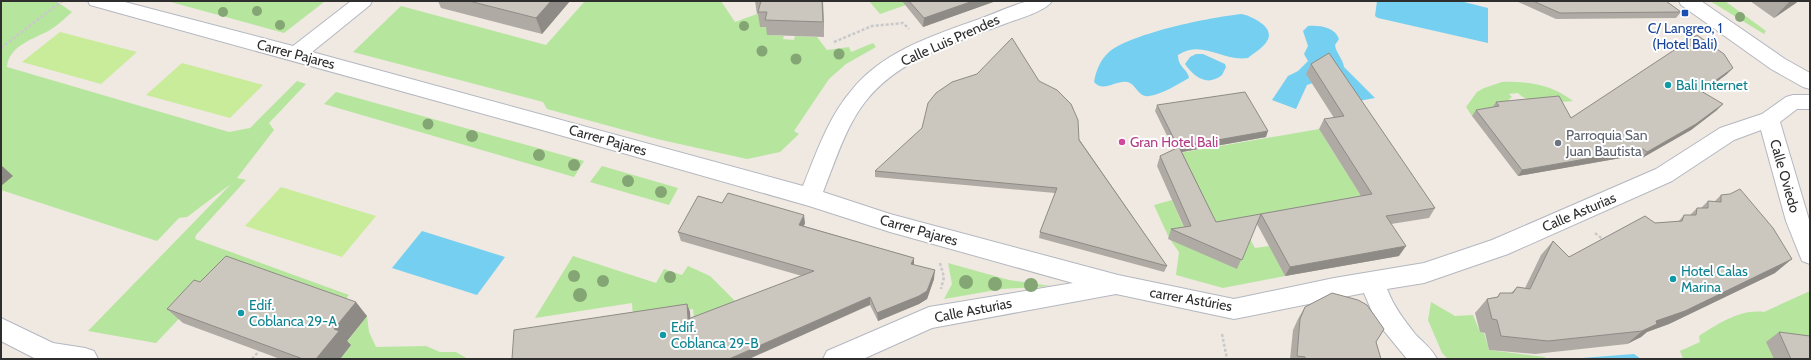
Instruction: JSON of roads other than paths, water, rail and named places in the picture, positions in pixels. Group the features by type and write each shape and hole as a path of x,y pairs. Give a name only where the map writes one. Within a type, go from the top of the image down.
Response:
{"street":[{"name":"Carrer Pajares","path":"97,1 296,54 810,197 890,222 1118,285"},
{"path":"296,54 363,1"},
{"name":"Calle Luis Prendes","path":"810,197 839,126 859,95 883,71 925,49 1043,1"},
{"path":"1694,5 1778,64 1810,82"},
{"name":"Calle Asturias","path":"1334,288 1424,273 1500,247 1664,176 1727,134 1769,119 1793,102 1810,102"},
{"name":"Calle Oviedo","path":"1769,119 1783,176 1798,224 1810,254"},
{"path":"1372,282 1385,314 1408,343 1424,359"},
{"name":"Calle Asturias","path":"836,359 929,318 1118,285"},
{"name":"carrer Astúries","path":"1118,285 1234,309 1334,288"},
{"path":"1,329 50,354 85,359"}],"water":[{"path":"1377,1 1460,1 1488,8 1488,43 1378,18 1375,16"},
{"path":"1242,14 1261,23 1268,31 1269,36 1264,45 1248,58 1230,57 1196,49 1187,51 1178,55 1178,59 1181,66 1187,72 1189,78 1164,91 1149,96 1142,95 1133,85 1127,82 1101,86 1094,82 1101,62 1109,52 1135,38 1192,22"},
{"path":"1308,26 1317,26 1330,29 1337,35 1339,39 1335,45 1344,67 1375,98 1353,102 1316,82 1307,85 1296,109 1272,100 1288,76 1298,71 1308,61 1304,54 1308,46 1303,31"},
{"path":"1196,54 1203,54 1225,64 1226,67 1222,75 1216,79 1206,80 1201,79 1192,73 1185,64 1190,57"},
{"path":"422,231 505,257 477,295 392,268"},
{"path":"1634,354 1641,359 1569,359"}],"place":[{"name":"C/ Langreo, 1 (Hotel Bali)","path":"1685,13"},
{"name":"Bali Internet","path":"1668,85"},
{"name":"Gran Hotel Bali","path":"1122,142"},
{"name":"Parroquia San Juan Bautista","path":"1558,143"},
{"name":"Hotel Calas Marina","path":"1673,279"},
{"name":"Edif. Coblanca 29-A","path":"241,313"},
{"name":"Edif. Coblanca 29-B","path":"663,335"}]}
